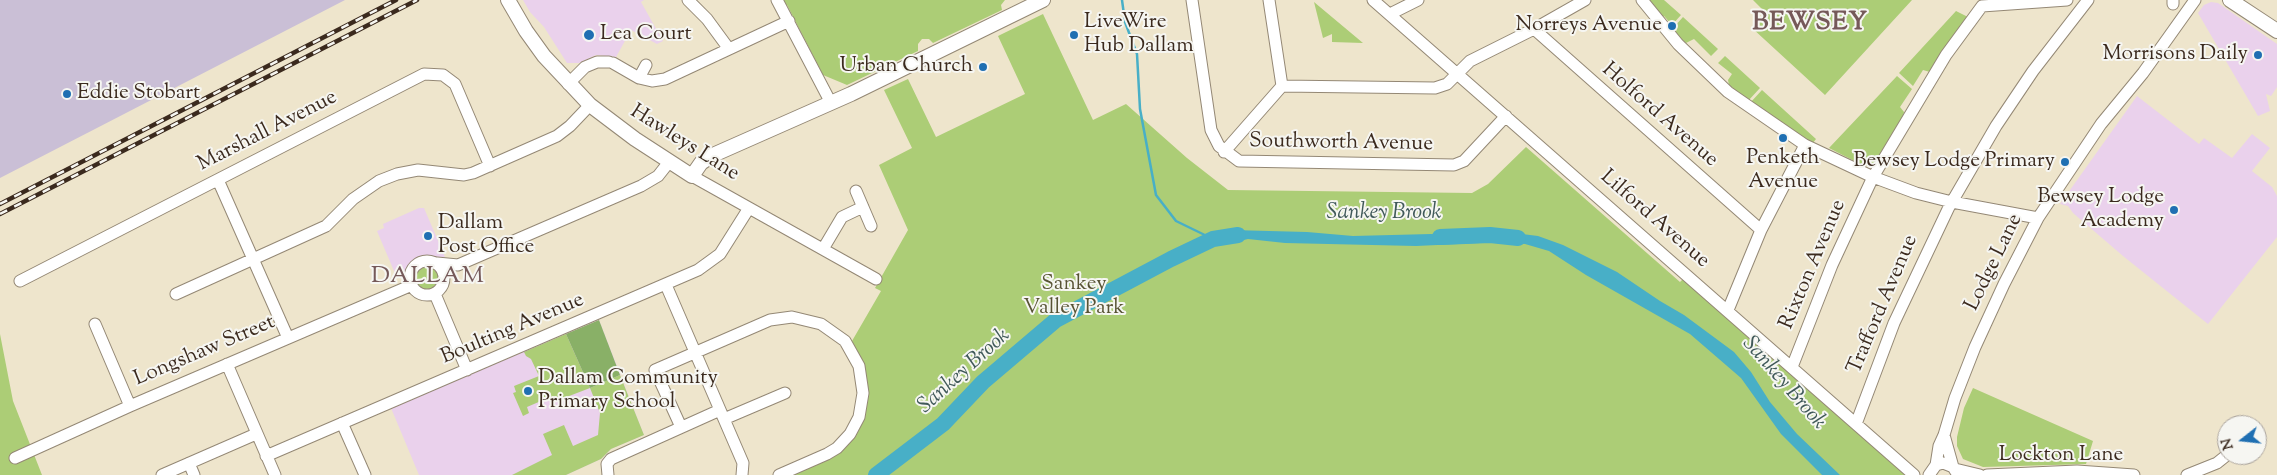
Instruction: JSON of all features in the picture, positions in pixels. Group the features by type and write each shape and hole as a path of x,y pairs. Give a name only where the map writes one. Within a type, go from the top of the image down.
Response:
{"street":[{"name":"Hawleys Lane","path":"508,0 535,44 568,84 590,105 669,162 692,176 876,279"},
{"path":"688,0 707,19 729,49"},
{"path":"777,0 831,103"},
{"path":"692,176 701,163 713,155 831,103 1043,0"},
{"name":"Southworth Avenue","path":"1192,0 1211,130 1215,140 1224,152 1234,159 1245,162 1454,165 1464,161 1506,116"},
{"path":"1269,0 1282,86"},
{"name":"Lilford Avenue","path":"1373,0 1728,310 1911,473 1932,469"},
{"path":"1390,14 1418,0"},
{"path":"1224,152 1282,86 1435,88 1447,84 1470,61 1586,0"},
{"path":"1642,0 1678,44 1728,92 1805,145 1873,177 1916,192 1952,202 2038,218"},
{"path":"1979,3 2067,0"},
{"name":"Trafford Avenue","path":"1856,424 1901,306 1952,202 1996,126 2033,71 2088,0"},
{"name":"Lodge Lane","path":"1932,469 1955,398 1975,347 2004,284 2038,218 2101,124 2143,72 2195,0"},
{"path":"2230,0 2277,31"},
{"name":"Rixton Avenue","path":"1792,367 1832,265 1873,177 1979,3"},
{"path":"568,84 585,66 597,62 611,62 639,78 652,81 665,79 789,21"},
{"name":"Holford Avenue","path":"1534,29 1760,230"},
{"path":"639,78 646,65"},
{"name":"Marshall Avenue","path":"20,281 431,73 443,75 455,84 490,166"},
{"path":"176,294 326,226 352,199 379,181 398,174 418,170 464,175 490,166 557,136 570,126 590,105"},
{"path":"1728,310 1760,230 1805,145"},
{"path":"458,265 426,260 416,265 410,275 412,285 419,293 434,294 458,265 641,186 658,176 669,162"},
{"path":"218,180 288,338"},
{"path":"856,191 871,226"},
{"path":"824,249 842,217 863,207"},
{"name":"Boulting Avenue","path":"266,456 705,267 715,259 749,208"},
{"path":"436,263 444,271 444,282"},
{"name":"Longshaw Street","path":"15,458 226,364 412,285"},
{"path":"666,285 743,463 743,475"},
{"path":"434,294 467,370"},
{"path":"681,427 655,370 770,320 792,317 812,320 832,330 845,341 853,353 859,366 863,394 859,416 850,434 827,454 779,475"},
{"path":"95,324 130,406"},
{"path":"226,364 274,475"},
{"path":"608,475 607,464 611,459 681,427 785,393"},
{"path":"342,423 364,475"},
{"path":"162,475 256,434"},
{"path":"1944,435 1955,470"},
{"path":"189,463 194,475"},
{"name":"Lockton Lane","path":"1932,469 1944,463 1955,470 1980,475"},
{"path":"2193,474 2217,463"},
{"name":"Lockton Lane","path":"1987,475 2058,473 2134,475"}],"shaded area":[{"path":"0,0 345,0 0,178"},
{"name":"Lea Court","path":"523,0 644,0 641,2 663,41 657,44 631,30 616,57 596,55 579,63 567,63 544,27 530,12"},
{"path":"2211,2 2218,3 2277,44 2277,87 2271,96 2266,94 2270,111 2258,116 2198,13 2204,5"},
{"name":"Bewsey Lodge Academy","path":"2137,96 2199,144 2204,138 2232,158 2252,134 2270,148 2252,171 2272,187 2277,196 2277,237 2208,324 2123,256 2073,213 2068,206 2060,204"},
{"path":"419,208 424,208 445,257 397,278 377,231 384,228 383,224"},
{"name":"Dallam Community Primary School","path":"599,320 644,435 611,449 601,459 566,475 419,475 391,408"}],"green space":[{"path":"782,0 1005,0 1001,5 1002,10 933,43 929,39 922,39 918,44 918,51 847,85 823,75 787,5 784,5"},
{"path":"1648,0 1664,0 1681,15 1672,25 1664,16 1661,18"},
{"path":"1753,0 1912,0 1825,95 1752,28 1766,13"},
{"path":"1314,2 1363,43 1332,42 1332,34 1323,38"},
{"path":"1956,11 1970,18 1930,72 1923,70 1913,86 1899,73"},
{"name":"Sankey Valley Park","path":"1043,14 1093,120 1126,104 1187,158 1228,190 1472,193 1488,184 1526,147 1680,282 1684,278 1907,475 791,475 855,433 861,360 852,341 881,291 875,288 908,230 879,165 912,148 884,90 908,79 936,137 1025,94 998,36"},
{"path":"1683,17 1718,49 1711,56 1694,39 1686,43 1674,32 1677,30 1674,27"},
{"path":"1725,56 1760,88 1748,101 1729,85 1728,80 1732,74 1718,63"},
{"path":"1897,76 1912,89 1900,107 1904,112 1903,119 1878,163 1864,166 1829,148"},
{"path":"1762,90 1816,139 1813,143 1750,103"},
{"path":"427,267 435,270 438,278 435,286 427,289 419,286 416,278 419,270"},
{"path":"599,320 620,375 590,388 566,334"},
{"path":"0,334 13,401 42,475 0,475"},
{"path":"566,334 590,388 551,403 548,398 527,407 529,413 523,416 513,393 516,392 514,386 539,376 531,359 524,352"},
{"path":"620,375 644,435 611,449 601,459 566,475 512,475 552,455 543,434 564,425 573,446 598,435 600,413 590,388"},
{"path":"1973,388 2093,441 2086,464 1983,467 1963,459 1957,446 1957,437 1964,408"}],"water":[{"name":"Sankey Brook","path":"1231,230 1307,232 1353,236 1522,234 1538,236 1563,245 1617,272 1684,315 1734,352 1751,372 1770,402 1797,434 1840,475 1822,475 1781,434 1741,378 1690,334 1586,275 1549,251 1525,244 1501,242 1416,246 1285,243 1248,239 1218,246 1216,233"}],"waterway":[{"path":"1122,0 1125,22 1137,54 1140,109 1156,195 1176,221 1213,239"},
{"name":"Sankey Brook","path":"876,475 943,424 983,382 1056,320 1213,239 1238,235"},
{"name":"Sankey Brook","path":"1440,237 1490,235 1518,238"}],"railway":[{"path":"0,204 396,0"},
{"path":"0,214 417,0"}],"place":[{"name":"Norreys Avenue","path":"1672,26"},
{"name":"Lea Court","path":"589,35"},
{"name":"LiveWire Hub Dallam","path":"1074,35"},
{"name":"Morrisons Daily","path":"2258,55"},
{"name":"Urban Church","path":"983,67"},
{"name":"Eddie Stobart","path":"67,94"},
{"name":"Penketh Avenue","path":"1783,138"},
{"name":"Bewsey Lodge Primary","path":"2065,162"},
{"name":"Bewsey Lodge Academy","path":"2174,210"},
{"name":"Dallam Post Office","path":"428,236"},
{"name":"Dallam Community Primary School","path":"528,391"}],"district":[{"name":"BEWSEY","path":"1810,25"},
{"name":"DALLAM","path":"428,278"}]}
